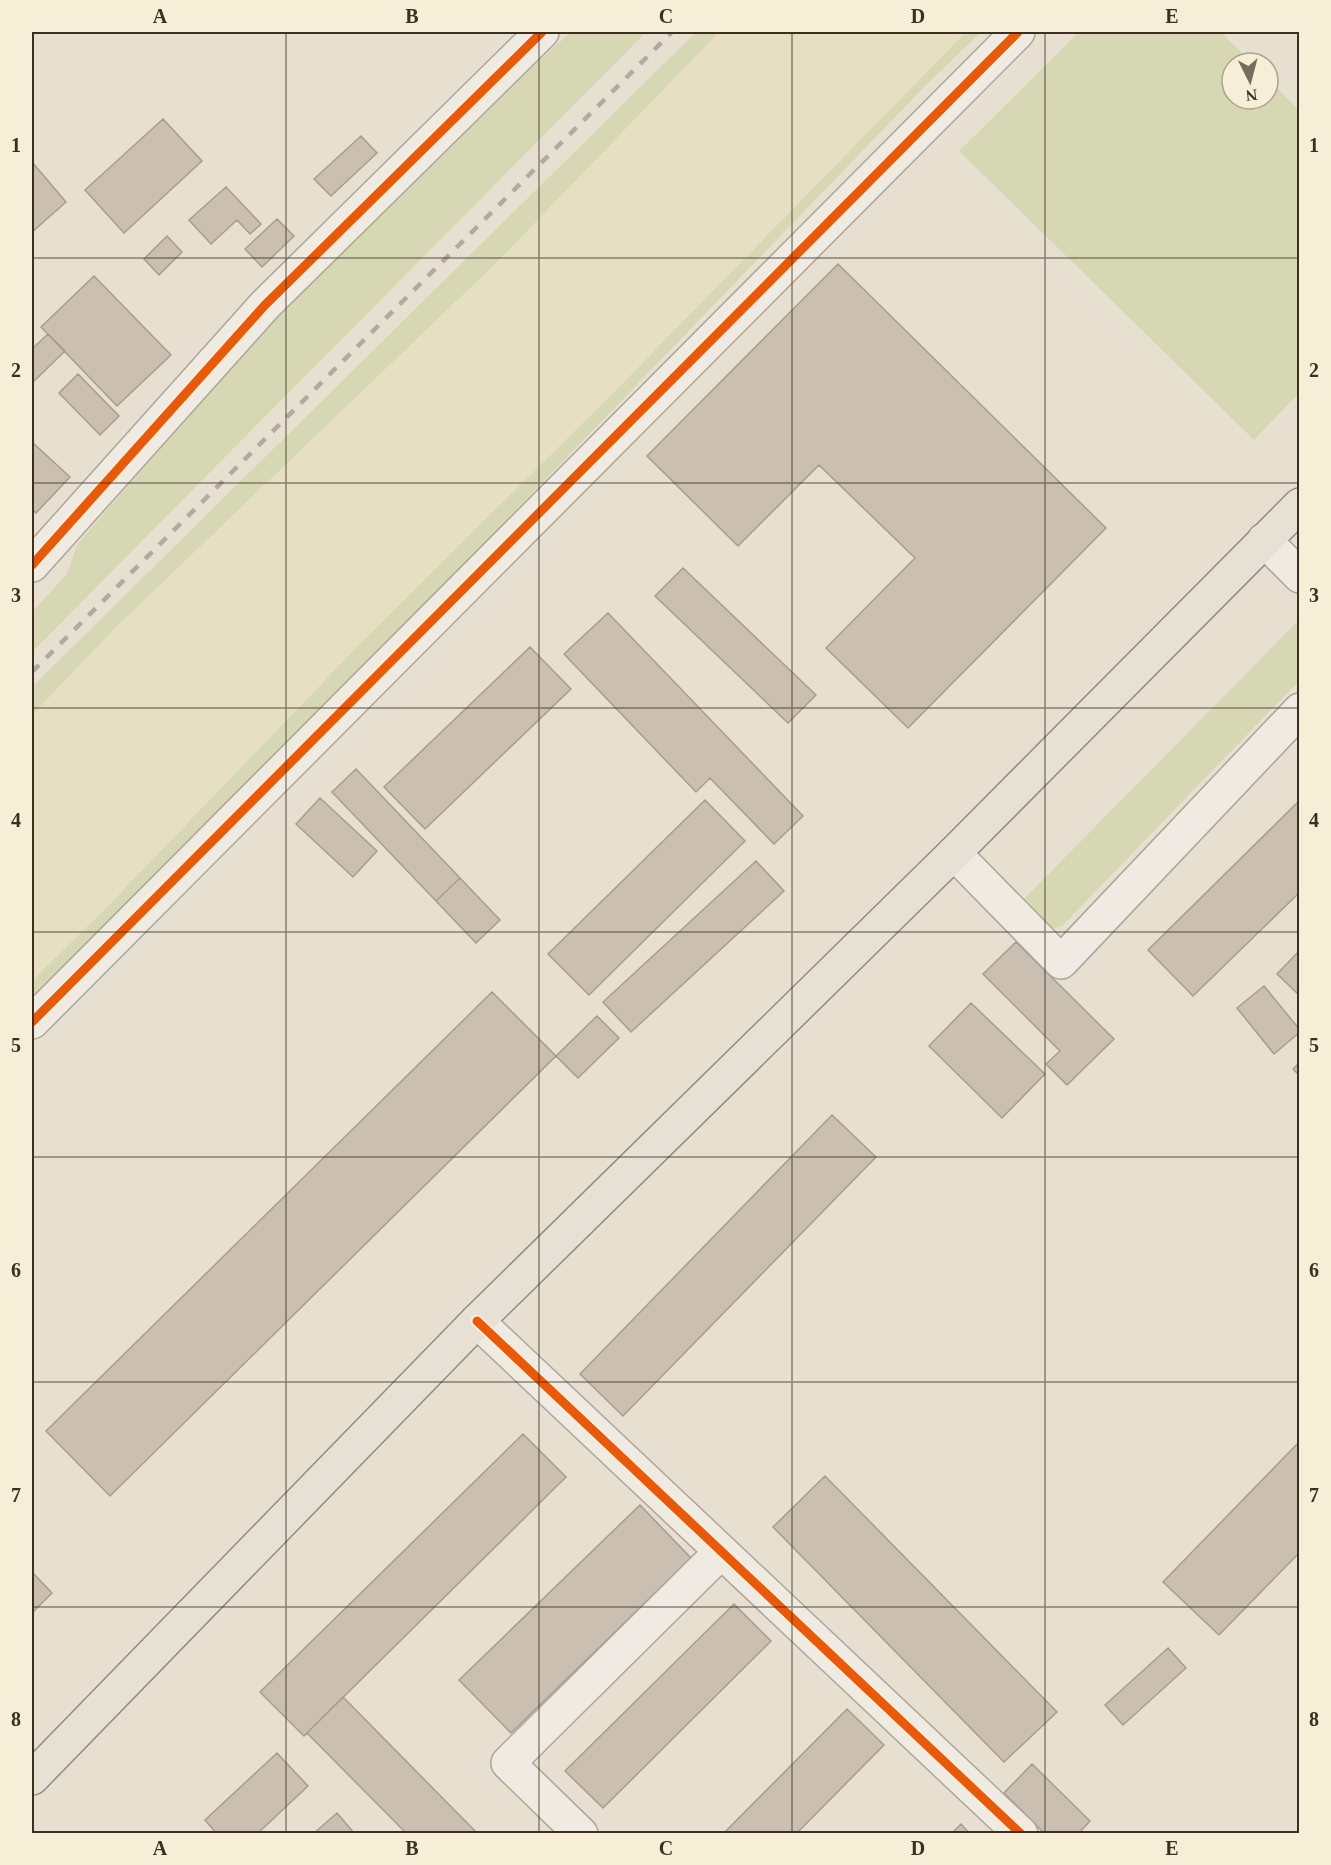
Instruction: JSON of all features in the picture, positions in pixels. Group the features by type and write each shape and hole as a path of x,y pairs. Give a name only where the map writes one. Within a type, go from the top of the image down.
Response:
{"main road":[{"path":"32,1778 477,1321 954,853 1299,505"}],"street":[{"path":"32,565 265,305 542,32"},
{"path":"32,1022 1018,32"},
{"path":"1264,540 1299,576"},
{"path":"954,853 1061,962 1299,710"},
{"path":"477,1321 1021,1833"},
{"path":"581,1833 508,1763 721,1552"}],"shaded area":[{"path":"719,32 966,32 619,387 358,646 107,907 32,981 32,715 115,628 497,262"}],"green space":[{"path":"571,32 646,32 32,652 32,612 67,574 77,545 241,353 443,148"},
{"path":"696,32 719,32 497,262 115,628 32,715 32,687"},
{"path":"966,32 981,32 926,85 266,769 32,1002 32,981 107,907 358,646 619,387"},
{"path":"1079,32 1221,32 1240,51 1220,51 1220,111 1280,111 1280,91 1299,110 1299,393 1254,440 959,151"},
{"path":"1299,620 1299,681 1062,926 1050,930 1019,904"}],"building":[{"path":"163,119 202,161 124,233 85,190"},
{"path":"361,136 377,153 331,196 314,179"},
{"path":"32,162 66,202 32,232"},
{"path":"226,187 261,224 250,234 237,220 211,244 189,220"},
{"path":"277,219 294,236 262,267 245,249"},
{"path":"167,236 182,252 159,275 144,259"},
{"path":"838,264 1106,528 908,728 826,648 915,558 819,465 738,546 647,456"},
{"path":"94,276 171,355 117,406 41,327"},
{"path":"48,334 65,351 32,383 32,349"},
{"path":"78,374 119,416 100,435 59,393"},
{"path":"32,442 70,477 36,513 32,509"},
{"path":"683,568 816,695 788,723 655,596"},
{"path":"608,613 803,816 774,844 710,778 696,792 564,654"},
{"path":"530,647 571,689 425,829 384,787"},
{"path":"356,769 460,878 436,901 332,792"},
{"path":"320,798 377,851 353,877 296,824"},
{"path":"705,800 745,841 589,995 548,954"},
{"path":"1300,800 1300,892 1193,996 1148,950"},
{"path":"756,861 784,891 631,1032 603,1002"},
{"path":"460,878 500,920 476,943 436,901"},
{"path":"1016,942 1114,1039 1067,1085 1046,1064 1060,1051 983,974"},
{"path":"1300,950 1300,996 1277,974"},
{"path":"1264,986 1300,1030 1274,1054 1237,1008"},
{"path":"492,992 556,1056 110,1496 46,1431"},
{"path":"971,1003 1045,1074 1002,1118 929,1046"},
{"path":"597,1016 619,1038 578,1078 556,1056"},
{"path":"1300,1062 1300,1076 1293,1069"},
{"path":"832,1115 876,1157 623,1416 580,1374"},
{"path":"523,1434 566,1477 304,1736 260,1692"},
{"path":"1300,1441 1300,1552 1219,1635 1163,1582"},
{"path":"825,1476 1057,1712 1004,1762 773,1527"},
{"path":"640,1505 691,1558 511,1733 459,1680"},
{"path":"32,1572 52,1593 32,1613"},
{"path":"734,1604 771,1641 603,1808 565,1771"},
{"path":"1168,1648 1186,1668 1123,1725 1105,1705"},
{"path":"343,1697 478,1834 407,1834 307,1733"},
{"path":"847,1709 884,1745 796,1834 723,1834"},
{"path":"277,1753 308,1786 257,1834 217,1834 205,1820"},
{"path":"1032,1764 1090,1821 1078,1834 1045,1834 1004,1793"},
{"path":"337,1813 355,1834 313,1834"},
{"path":"961,1824 970,1834 951,1834"}],"railway":[{"path":"32,672 672,32"}],"cycle path":[{"path":"32,565 265,305 542,32"},
{"path":"32,1022 1018,32"},
{"path":"477,1321 1021,1834"}]}
